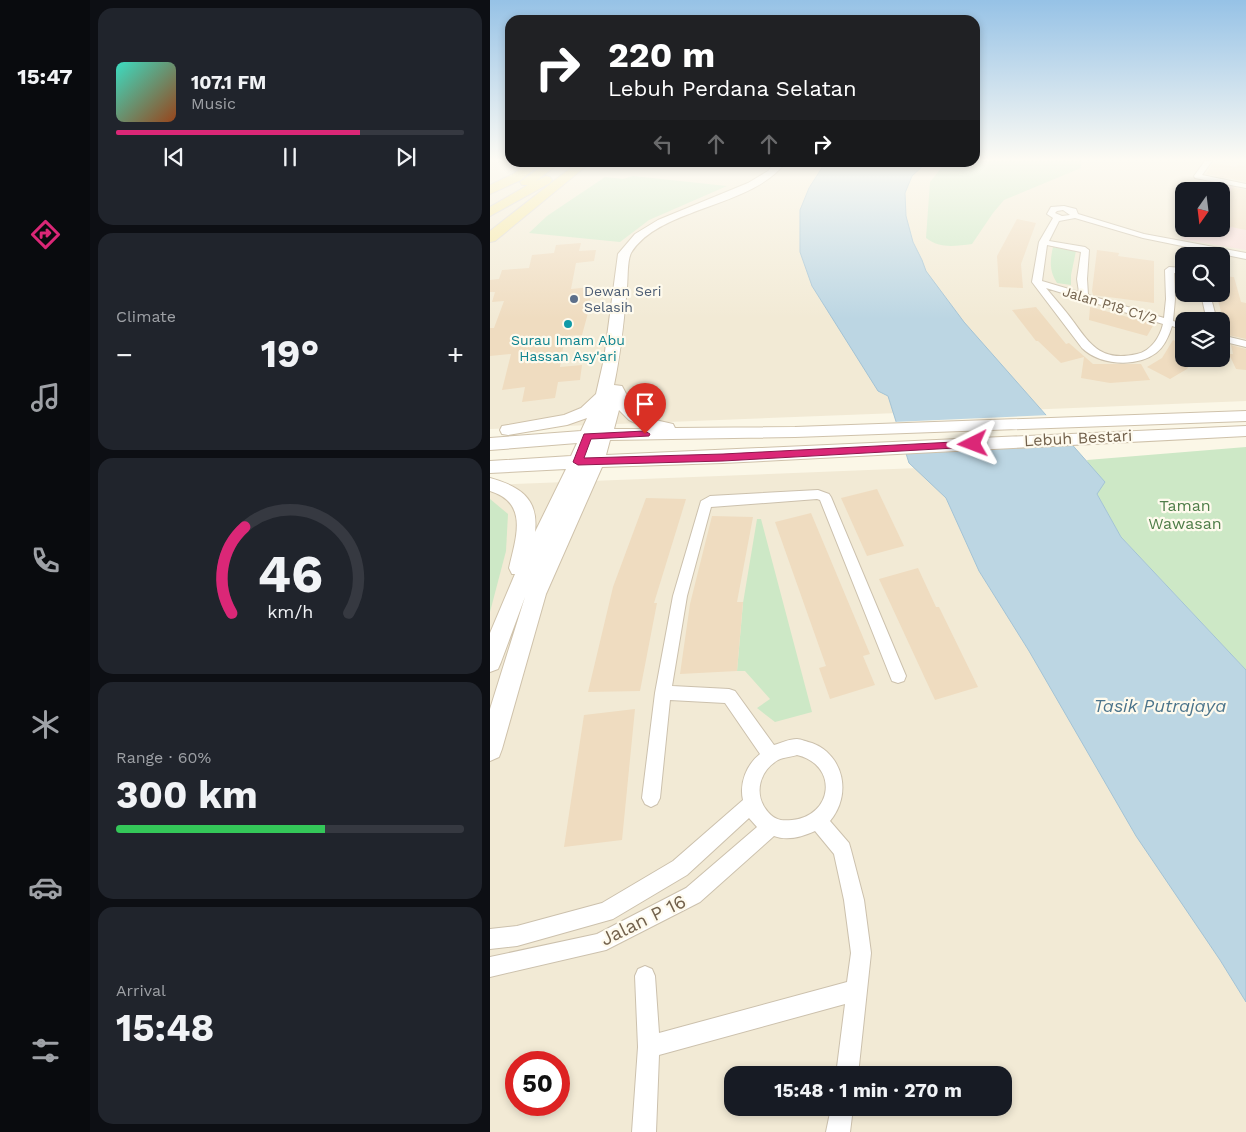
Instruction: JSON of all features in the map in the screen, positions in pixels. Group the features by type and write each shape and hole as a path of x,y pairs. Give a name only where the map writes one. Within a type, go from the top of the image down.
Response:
{"main road":[{"path":"490,238 521,214"},
{"path":"490,662 512,602 587,462 605,435 621,275 641,243 685,214"},
{"path":"490,434 567,420 587,412 610,393"},
{"path":"610,393 630,413 644,421 662,427 705,434"},
{"path":"490,748 536,594 581,498 587,462 587,436 610,393"},
{"name":"Lebuh Bestari","path":"490,444 605,435 818,431 1246,416"},
{"name":"Lebuh Bestari","path":"490,467 1246,431"},
{"path":"581,498 608,474 632,466 723,457"},
{"path":"490,484 515,494 526,510 528,527 512,602"}],"street":[{"path":"1175,270 1169,270 1169,322 1161,343 1150,353 1139,358 1130,359 1108,358 1098,355 1088,348 1037,282 1043,242 1057,218 1070,219 1075,216 1143,236 1246,256"},
{"path":"1043,242 1085,250 1082,279 1084,297"},
{"name":"Jalan P18 C1/2","path":"1037,282 1175,324"},
{"path":"1056,305 1069,292"},
{"path":"1230,340 1246,344"},
{"path":"651,798 663,693 680,596 705,504 710,501 818,494 825,497 898,676"},
{"path":"663,693 729,696 770,754"},
{"path":"783,748 804,748 822,757 830,767 834,781 834,795 828,808 818,820 808,826 795,830 783,830 771,826 762,821 751,804 749,790 752,776 770,754 783,748"},
{"name":"Jalan P 16","path":"490,939 517,936 606,912 680,868 751,804"},
{"path":"818,820 842,850 854,900 861,954 848,1066"},
{"name":"Jalan P 16","path":"490,967 599,943 693,895 771,826"},
{"path":"644,1132 649,1047 645,976"},
{"path":"649,1047 857,990"},
{"path":"838,1132 841,1116"}],"shaded area":[{"path":"490,214 860,214 950,411 490,429"},
{"path":"892,214 1175,214 1175,238 1230,238 1230,214 1246,214 1246,401 1024,410 894,273"},
{"path":"1230,214 1246,214 1246,250 1181,239 1230,238"},
{"path":"994,465 1246,865 1246,1132 490,1132 490,485"}],"green space":[{"path":"550,214 663,214 649,220 620,242 529,233"},
{"path":"928,214 992,214 972,244 948,246 937,244 926,238"},
{"path":"1053,247 1076,251 1071,285 1057,283 1054,279 1051,265"},
{"name":"Taman Wawasan","path":"1246,447 1246,670 1121,537 1097,494 1087,460"},
{"path":"490,499 508,514 506,551 490,612"},
{"path":"757,519 761,519 812,712 775,722 757,708 770,699 745,671 737,671 743,603"}],"water":[{"name":"Tasik Putrajaya","path":"800,214 906,214 913,242 926,271 964,322 1105,482 1097,494 1121,537 1246,670 1246,1002 1220,960 1136,836 1029,651 979,571 946,498 909,463 888,396 878,391 812,286 800,252"}],"pier":[{"path":"1050,415 1077,445 903,453 893,422"}],"building":[{"path":"1230,214 1246,214 1246,230 1230,227"},
{"path":"1017,219 1036,223 1021,264 1023,288 999,287 997,256"},
{"path":"581,243 579,251 596,250 594,261 576,263 571,289 592,287 588,313 582,335 565,336 560,367 582,365 580,380 558,382 555,398 522,402 525,387 502,390 511,354 490,356 490,328 494,328 504,301 492,302 495,292 490,292 490,280 499,279 502,270 529,268 532,255 554,253 556,245"},
{"path":"1097,250 1119,253 1118,256 1154,261 1154,303 1093,295"},
{"path":"1230,277 1234,277 1241,302 1246,303 1246,339 1230,335 1230,312 1221,312 1218,302 1230,302"},
{"path":"1036,307 1066,344 1069,343 1093,364 1141,364 1150,380 1110,383 1081,378 1084,357 1061,363 1036,341 1012,310"},
{"path":"1090,307 1154,324 1147,336 1089,320"},
{"path":"1173,340 1175,341 1175,367 1188,367 1170,379 1147,367 1162,358"},
{"path":"1231,345 1246,349 1246,370 1236,369 1230,356 1230,354 1233,354"},
{"path":"877,489 904,546 867,556 841,498"},
{"path":"646,498 686,499 654,603 657,603 640,691 588,692 613,587"},
{"path":"811,513 870,654 863,656 875,685 830,699 819,668 826,666 775,522"},
{"path":"712,516 753,517 737,602 743,602 737,671 680,674 690,604"},
{"path":"918,568 978,687 935,700 879,579"},
{"path":"635,709 622,840 564,847 584,715"}],"place":[{"name":"Dewan Seri Selasih","path":"574,299"},
{"name":"Surau Imam Abu Hassan Asy'ari","path":"568,324"}],"route":[{"path":"645,434 587,436 578,462 723,457 973,444"}]}
